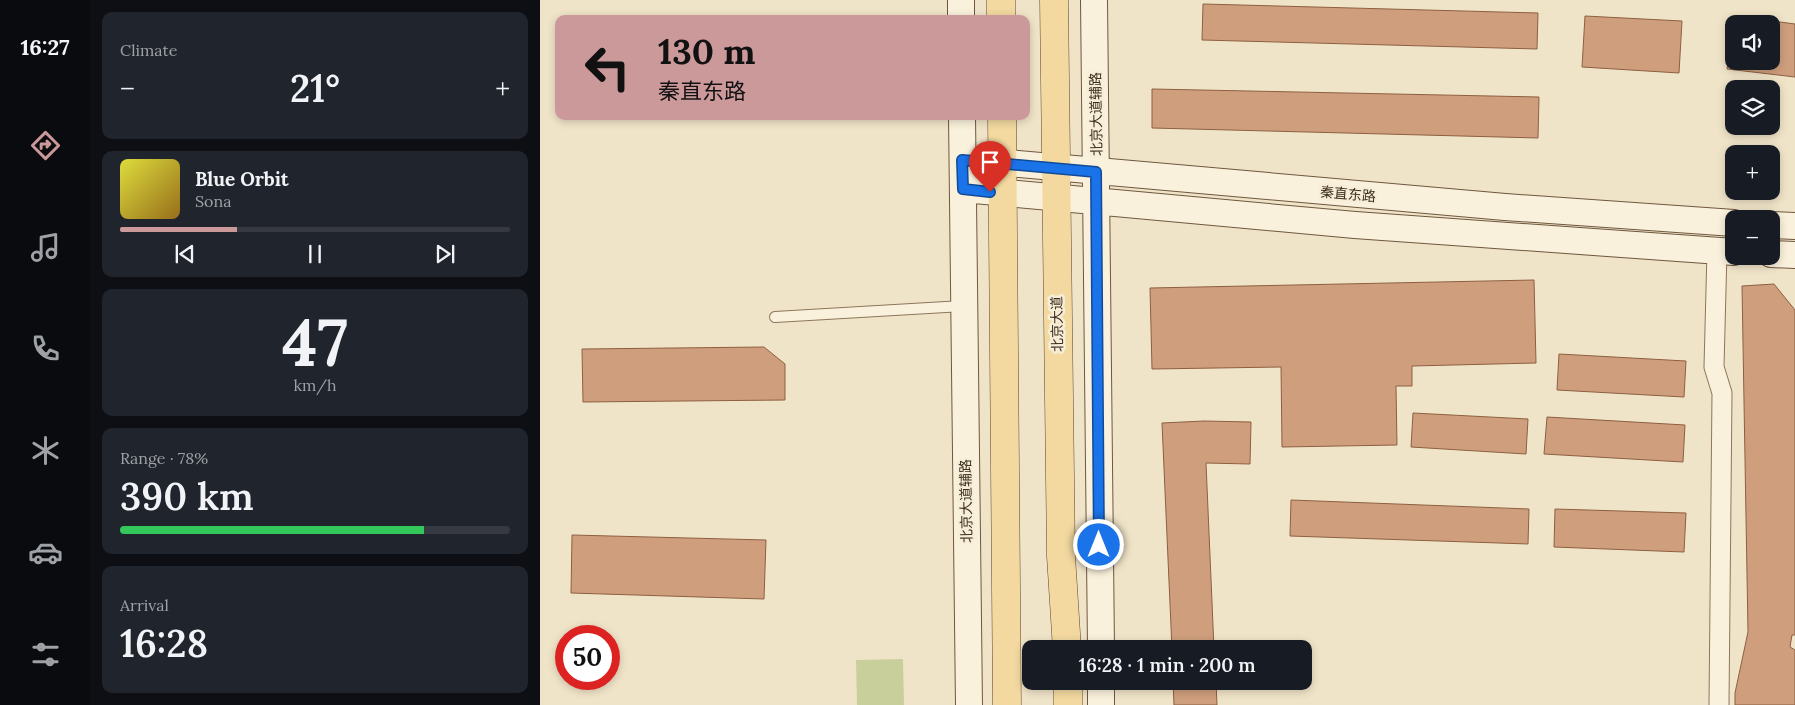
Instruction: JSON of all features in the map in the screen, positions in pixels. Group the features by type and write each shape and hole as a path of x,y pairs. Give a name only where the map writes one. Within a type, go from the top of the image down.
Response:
{"main road":[{"path":"1001,0 1001,15"},
{"name":"北京大道","path":"1054,0 1061,556 1066,640"},
{"path":"1002,120 1007,705"},
{"path":"1068,690 1068,705"}],"street":[{"path":"961,0 961,15"},
{"name":"北京大道辅路","path":"1094,0 1101,640"},
{"name":"北京大道辅路","path":"962,120 969,705"},
{"name":"秦直东路","path":"962,160 1495,206 1725,223"},
{"path":"963,189 1384,227 1725,251 1714,367 1722,393 1719,705"},
{"path":"1780,225 1795,226"},
{"path":"1780,254 1795,255"},
{"path":"1101,690 1102,705"}],"lane":[{"path":"775,317 964,306"}],"green space":[{"path":"903,659 904,705 857,705 856,660"}],"building":[{"path":"1203,4 1538,13 1537,49 1202,40"},
{"path":"1585,16 1682,21 1679,73 1582,67"},
{"path":"1780,22 1795,24 1795,77 1736,70 1780,70"},
{"path":"1152,89 1539,97 1538,138 1152,128"},
{"path":"1534,280 1536,363 1412,366 1412,386 1396,386 1397,445 1282,447 1281,367 1152,369 1150,288"},
{"path":"1774,284 1795,310 1795,635 1792,635 1790,647 1795,650 1795,705 1735,705 1735,693 1748,632 1742,286"},
{"path":"764,347 785,364 785,400 583,402 582,349"},
{"path":"1559,354 1686,361 1684,397 1557,390"},
{"path":"1413,413 1528,419 1526,454 1411,447"},
{"path":"1547,417 1685,425 1683,462 1544,454"},
{"path":"1204,421 1251,422 1250,464 1206,463 1214,640 1172,640 1162,423"},
{"path":"1291,500 1529,509 1528,544 1290,536"},
{"path":"1555,509 1686,513 1684,552 1554,547"},
{"path":"572,535 766,540 764,599 571,593"},
{"path":"1173,690 1216,690 1217,705 1174,705"}],"route":[{"path":"990,192 963,189 962,160 1096,172 1099,545"}]}
